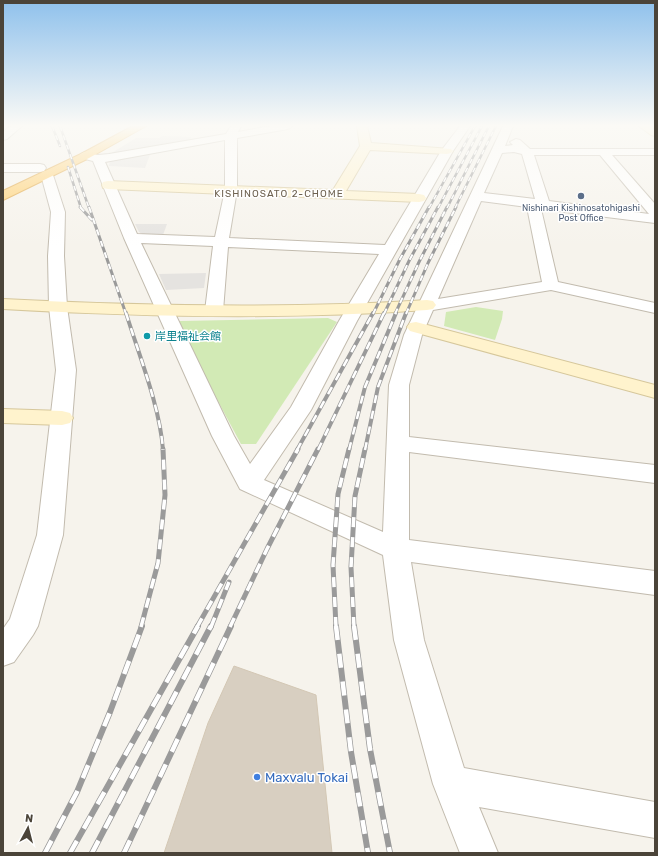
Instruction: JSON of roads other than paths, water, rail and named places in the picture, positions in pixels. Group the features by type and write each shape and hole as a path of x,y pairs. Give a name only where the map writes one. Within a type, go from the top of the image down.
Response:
{"highway":[{"path":"3,196 52,166"},
{"path":"3,185 61,166"}],"street":[{"path":"97,166 108,185 131,238 217,422 249,483 396,549 655,583"},
{"path":"214,311 221,243 231,190 232,166"},
{"path":"338,194 354,166"},
{"path":"249,483 300,410 354,310 438,166"},
{"path":"479,853 452,784 409,640 396,549 399,385 407,352 416,328 490,166"},
{"path":"529,166 538,204 551,285"},
{"path":"615,166 655,212"},
{"path":"3,168 43,171 58,212 56,256 58,307 66,370 50,535 23,626 3,652"},
{"path":"108,185 419,198"},
{"path":"476,196 655,219"},
{"path":"131,238 389,250"},
{"path":"3,304 165,311 354,310 447,303 551,285 655,308"},
{"path":"416,328 655,392"},
{"path":"3,416 62,418"},
{"path":"398,443 655,474"},
{"path":"452,784 655,820"}],"railway":[{"path":"74,166 89,208"},
{"path":"429,208 453,166"},
{"path":"438,208 461,166"},
{"path":"447,208 469,166"},
{"path":"455,208 476,166"},
{"path":"68,167 81,208"},
{"path":"80,207 92,220"},
{"path":"89,207 126,314"},
{"path":"373,314 400,259 429,207"},
{"path":"384,314 409,261 438,207"},
{"path":"395,314 447,207"},
{"path":"406,314 428,263 456,207"},
{"path":"126,313 143,363 158,416 163,450"},
{"path":"297,450 373,313"},
{"path":"318,450 384,313"},
{"path":"349,450 365,387 396,313"},
{"path":"365,450 378,387 406,313"},
{"path":"141,627 158,563 165,495 163,449"},
{"path":"197,627 298,449"},
{"path":"230,627 267,549 318,449"},
{"path":"336,627 333,565 338,494 349,449"},
{"path":"354,627 351,567 355,496 365,449"},
{"path":"211,627 229,582"},
{"path":"45,853 77,792 110,712 142,626"},
{"path":"70,853 198,626"},
{"path":"92,853 211,626"},
{"path":"124,853 231,626"},
{"path":"336,626 351,752 368,853"},
{"path":"354,626 370,749 390,853"}],"place":[{"name":"Nishinari Kishinosatohigashi Post Office","path":"581,196"},
{"name":"岸里福祉会館","path":"147,336"},
{"name":"Maxvalu Tokai","path":"257,777"}],"district":[{"name":"KISHINOSATO 2-CHOME","path":"279,194"}]}
